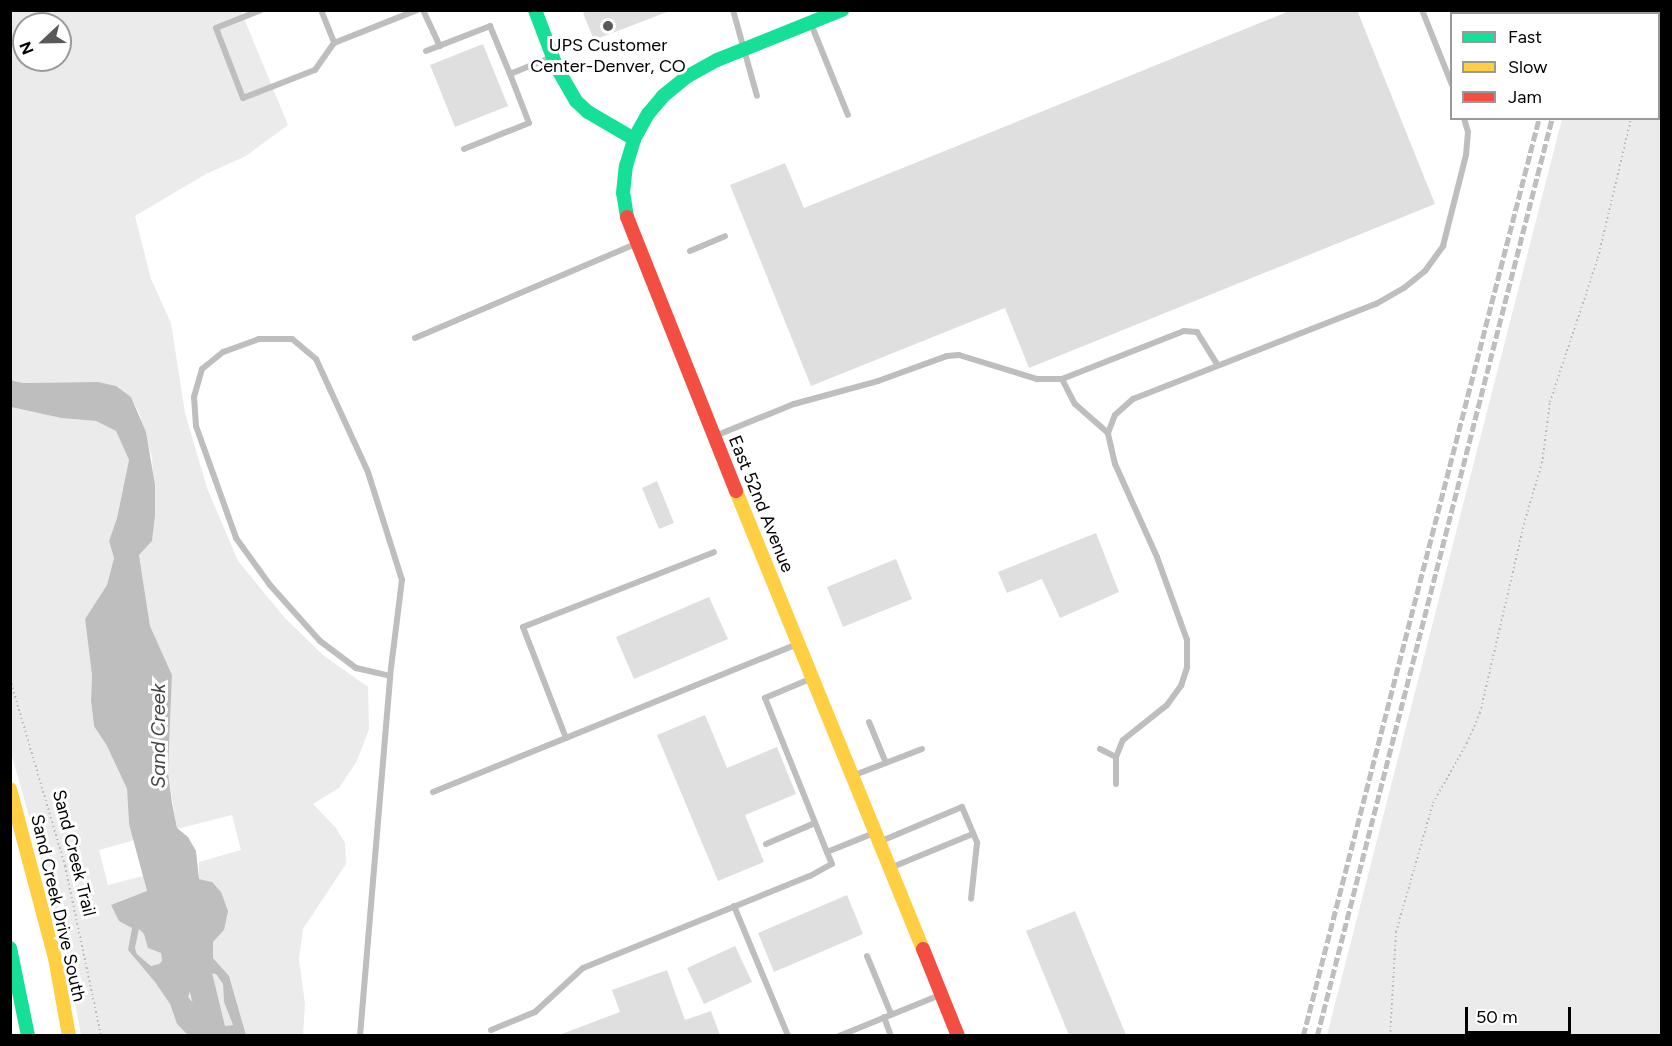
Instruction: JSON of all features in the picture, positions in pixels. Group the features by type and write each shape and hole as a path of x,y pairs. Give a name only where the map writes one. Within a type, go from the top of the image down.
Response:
{"main road":[{"path":"535,10 552,57 576,101 588,112 634,139"},
{"name":"East 52nd Avenue","path":"842,10 742,50 688,76 663,96 648,114 634,139 626,166 623,193 628,225 958,1035"},
{"name":"Sand Creek Drive South","path":"10,789 55,958 69,1035"},
{"path":"10,948 28,1035"}],"lane":[{"path":"261,10 216,28 243,98 315,70 334,43 417,10"},
{"path":"321,10 334,43"},
{"path":"423,10 440,46"},
{"path":"733,10 742,50 757,96"},
{"path":"1422,10 1450,80"},
{"path":"810,23 848,115"},
{"path":"426,51 490,26 510,74 529,123 464,149"},
{"path":"510,74 552,57"},
{"path":"1116,784 1116,757 1123,740 1167,705 1181,686 1187,667 1187,640 1157,557 1115,464 1108,433 1115,415 1133,399 1376,304 1404,288 1425,272 1443,246 1460,178 1468,132 1465,120"},
{"path":"690,250 725,236"},
{"path":"416,338 636,244"},
{"path":"714,437 794,404 878,381 947,356 970,358 1037,379 1062,379 1184,331 1197,332 1218,365"},
{"path":"360,1035 390,676 402,580 368,472 316,359 292,339 259,339 223,352 202,369 194,397 196,426 236,538 270,585 320,641 356,668 390,676"},
{"path":"1062,379 1075,404 1108,433"},
{"path":"566,738 523,627 714,552"},
{"path":"434,792 798,644"},
{"path":"491,1030 534,1012 584,968 810,876 832,864 765,698 812,679"},
{"path":"869,722 886,763"},
{"path":"852,776 922,748"},
{"path":"1101,749 1116,757"},
{"path":"827,852 962,807 977,843 971,899"},
{"path":"766,844 815,823"},
{"path":"890,869 973,834"},
{"path":"734,906 788,1035"},
{"path":"867,956 891,1014"},
{"path":"839,1035 941,994"},
{"path":"884,1017 891,1035"}],"path":[{"path":"1390,1035 1396,932 1433,804 1467,743 1480,713 1522,531 1542,463 1550,402 1598,258 1631,120"},
{"name":"Sand Creek Trail","path":"10,679 65,866 101,1035"},
{"path":"65,866 78,863"}],"shaded area":[{"path":"10,11 241,11 288,125 246,156 206,174 135,216 151,279 171,323 185,413 207,488 238,561 285,618 323,655 368,687 369,729 357,761 339,788 313,804 336,828 345,843 346,864 303,929 299,959 305,1004 303,1035 246,1035 229,976 213,958 213,942 224,930 212,882 199,879 199,862 241,850 232,815 177,829 168,772 172,675 150,626 139,555 152,541 155,516 152,458 140,415 131,397 98,382 23,383 11,380"},
{"path":"1661,11 1661,1035 1327,1035 1562,120 1660,120 1660,12 1588,12"},
{"path":"10,407 61,418 96,421 116,431 129,460 117,518 109,541 114,558 107,585 85,619 92,675 91,701 94,725 107,746 127,789 129,824 135,840 99,850 108,885 143,876 147,892 111,906 132,928 136,959 156,982 170,1004 177,1024 189,1035 81,1035 67,961 47,879 11,753"},
{"path":"139,929 161,952 162,961 159,964 151,966 137,954 135,948"},
{"path":"205,973 216,974 223,984 224,1002 233,1025 226,1027 204,1015 188,997 195,976"}],"water":[{"path":"10,380 23,383 98,382 116,386 131,397 146,432 155,485 155,516 152,541 139,555 150,626 172,675 168,772 172,803 177,828 188,837 196,851 199,879 212,882 221,892 228,911 224,930 213,942 213,958 229,976 246,1035 188,1035 177,1024 170,1004 155,982 128,950 132,928 119,921 111,905 147,891 129,824 127,789 107,746 94,726 91,701 92,675 85,619 107,585 114,558 109,541 117,518 129,460 116,431 96,421 61,418 11,407","holes":["139,929 144,934 148,948 161,953 162,961 159,964 151,966 137,954 135,948","205,973 216,974 223,984 224,1002 233,1025 226,1026 204,1015 188,997 195,977"]}],"building":[{"name":"UPS Customer Center-Denver, CO","path":"590,10 667,10 667,12 594,40 583,13"},
{"path":"1292,10 1357,10 1435,204 1029,368 1005,308 811,386 730,185 785,163 804,208"},
{"path":"483,44 508,106 455,127 430,65"},
{"path":"657,481 674,523 659,529 642,488"},
{"path":"1096,533 1119,592 1060,618 1042,579 1007,593 998,572"},
{"path":"896,559 912,599 843,627 827,587"},
{"path":"709,597 728,639 634,679 616,637"},
{"path":"705,715 727,768 777,747 796,794 745,815 764,862 718,881 657,735"},
{"path":"847,895 863,934 774,972 758,933"},
{"path":"1075,911 1126,1035 1069,1035 1026,931"},
{"path":"735,946 752,982 704,1004 687,968"},
{"path":"667,970 685,1020 711,1011 720,1035 559,1035 620,1012 612,990"}],"waterway":[{"name":"Sand Creek","path":"191,941 214,1036"}],"railway":[{"path":"1303,1036 1538,120"},
{"path":"1317,1036 1551,120"}],"traffic: fast":[{"path":"535,10 557,68 576,101 588,112 634,139"},
{"path":"627,217 623,193 626,166 634,139 648,114 663,96 688,76 717,60 842,10"},
{"path":"10,948 28,1036"}],"traffic: slow":[{"path":"736,491 923,949"},
{"path":"10,789 55,958 69,1036"}],"traffic: jam":[{"path":"627,217 736,491"},
{"path":"923,949 958,1036"}],"place":[{"name":"UPS Customer Center-Denver, CO","path":"608,26"}]}
